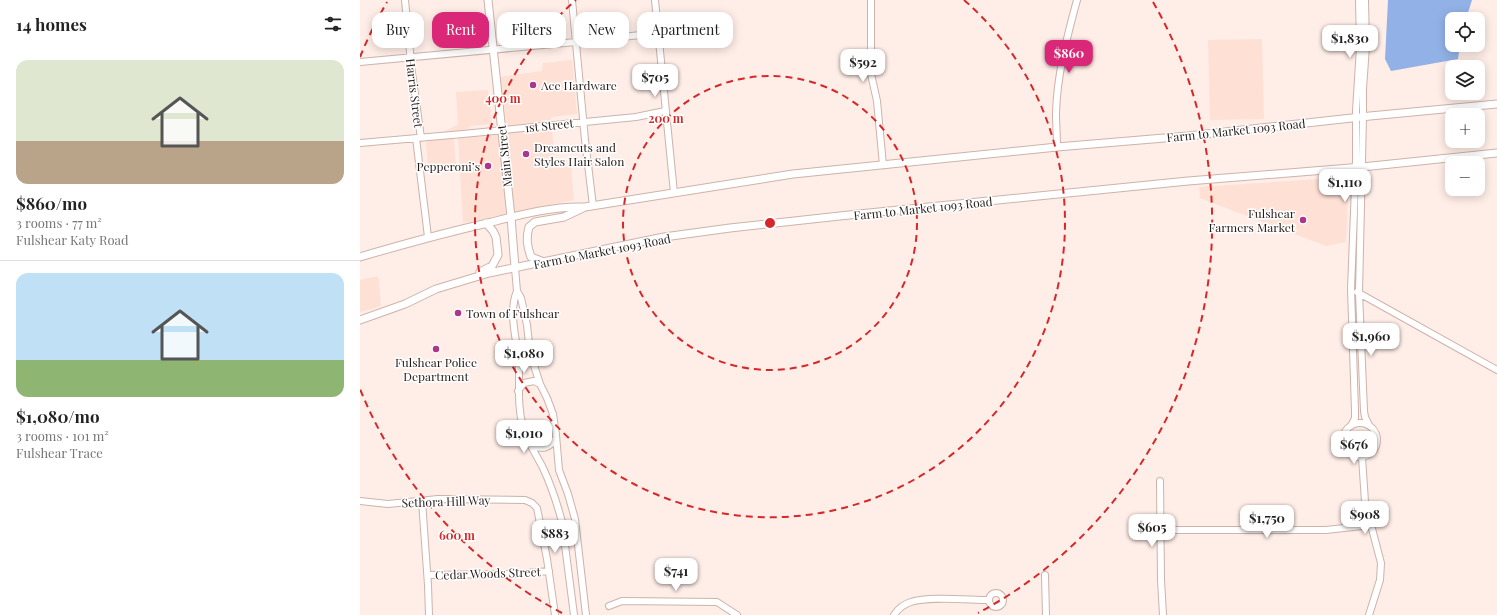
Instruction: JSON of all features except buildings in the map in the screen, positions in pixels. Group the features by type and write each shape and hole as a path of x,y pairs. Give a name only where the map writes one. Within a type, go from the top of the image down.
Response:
{"main road":[{"name":"Main Street","path":"488,0 515,268"},
{"name":"Farm to Market 1093 Road","path":"360,257 428,237 511,217 569,207 593,206 793,174 1057,147 1188,136 1497,104"},
{"name":"Farm to Market 1093 Road","path":"360,320 405,304 436,289 489,273 664,237 730,228 1188,181 1359,167 1497,153"},
{"path":"544,262 531,257 527,246 529,227 535,222 564,217 585,207"},
{"path":"468,279 492,266 498,255 496,238 493,231 486,223"}],"street":[{"name":"Harris Street","path":"404,0 428,237"},
{"path":"572,0 574,21"},
{"path":"655,0 656,12"},
{"path":"871,0 871,74 877,101 883,165"},
{"path":"1057,147 1056,113 1059,78 1065,46 1077,0"},
{"path":"1359,0 1360,47 1359,293 1364,418 1375,432 1377,441 1374,450 1362,457 1351,454 1344,445 1344,434 1351,426 1355,418 1351,289 1359,167"},
{"path":"1360,117 1366,42 1365,0"},
{"path":"360,62 574,42"},
{"path":"577,48 583,122 593,206"},
{"path":"660,48 674,193"},
{"name":"1st Street","path":"360,143 636,117 665,111"},
{"path":"515,268 517,291 521,298 527,325 530,353 540,384 550,407 556,438 559,470 572,507 577,532 586,615"},
{"path":"1351,289 1497,370"},
{"path":"517,291 514,298 514,320 519,366 519,409 523,427 530,445 544,469 558,507 562,522 574,615"},
{"path":"518,392 524,383 534,382 540,384"},
{"path":"1351,426 1360,423 1368,425"},
{"path":"530,445 538,448 545,448 552,445 556,438"},
{"path":"1362,457 1364,492 1371,525 1380,555 1381,571 1378,591 1369,615"},
{"path":"1160,481 1161,580 1163,615"},
{"name":"Sethora Hill Way","path":"360,502 388,504 438,499 525,500 532,502 537,508 549,570"},
{"path":"422,501 428,575 429,615"},
{"path":"1160,530 1326,530 1371,525"},
{"path":"549,570 555,615"},
{"name":"Cedar Woods Street","path":"428,575 516,574 549,570"},
{"path":"1045,575 1046,615"},
{"path":"894,615 903,606 911,602 923,600 989,600"},
{"path":"610,606 622,601 717,602 737,615"}],"shaded area":[{"path":"1262,39 1264,119 1210,120 1208,40"},
{"path":"572,60 577,114 551,117 555,167 571,166 574,200 463,223 458,138 508,134 500,77 542,71 543,63"},
{"path":"488,90 492,124 471,126 454,139 456,165 428,168 426,142 458,124 456,92"},
{"name":"Fulshear Farmers Market","path":"1349,177 1346,242 1326,246 1200,198 1199,187"},
{"path":"378,276 381,306 360,312 360,280"}],"water":[{"path":"1388,0 1472,0 1468,12 1445,12 1445,52 1459,52 1458,59 1445,60 1445,61 1391,71 1385,59"}],"place":[{"name":"Ace Hardware","path":"533,85"},
{"name":"Dreamcuts and Styles Hair Salon","path":"526,154"},
{"name":"Pepperoni’s","path":"488,166"},
{"name":"Fulshear Farmers Market","path":"1303,220"},
{"name":"Town of Fulshear","path":"458,313"},
{"name":"Fulshear Police Department","path":"436,349"}]}
